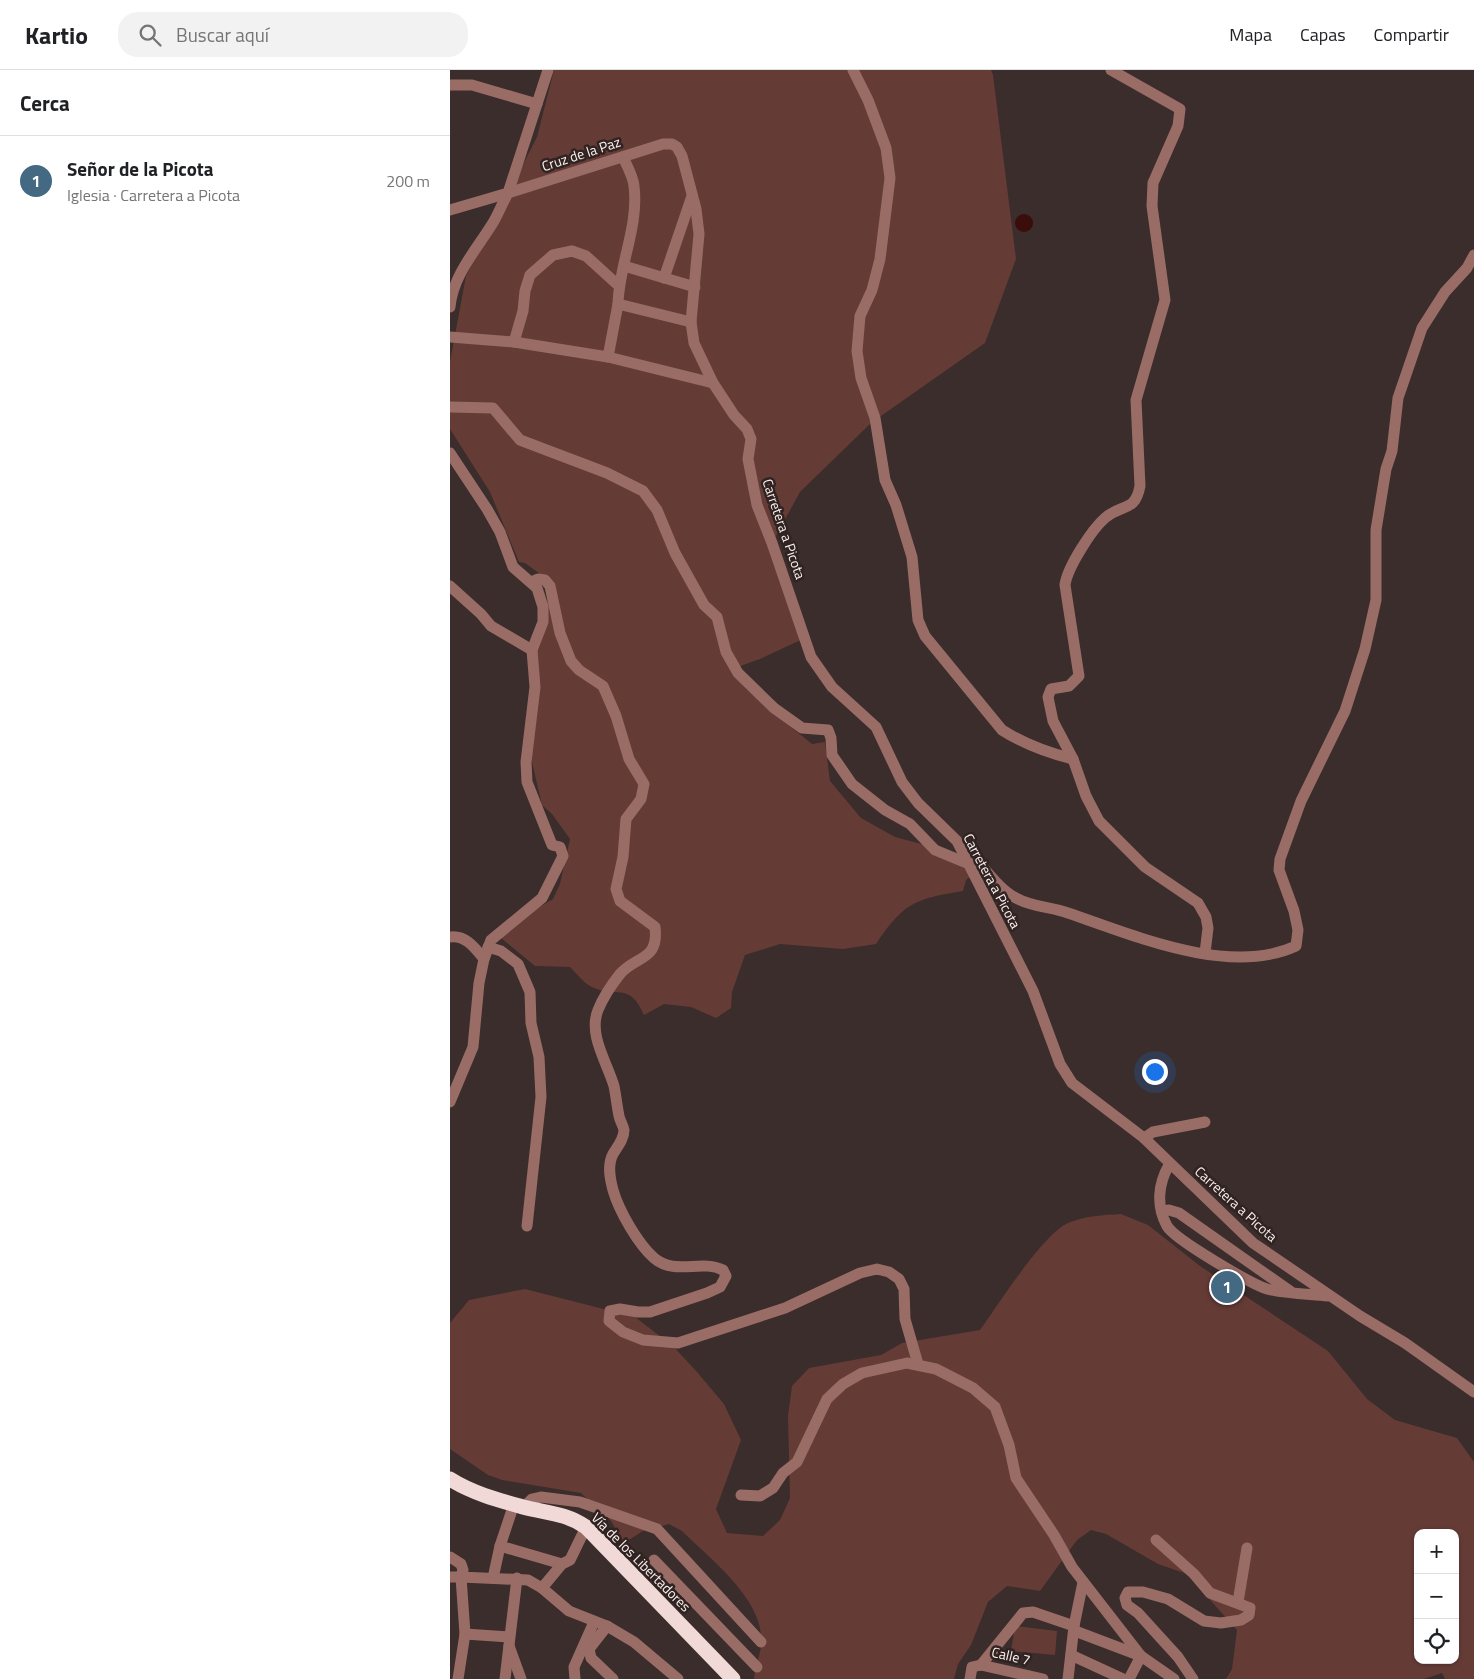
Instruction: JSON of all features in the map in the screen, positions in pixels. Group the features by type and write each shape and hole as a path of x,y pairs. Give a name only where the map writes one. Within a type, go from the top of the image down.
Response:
{"highway":[{"name":"Vía de los Libertadores","path":"450,1479 478,1492 519,1505 561,1514 586,1527 733,1679"}],"street":[{"path":"450,307 457,281 493,222 508,193 548,70"},
{"path":"853,70 868,100 886,148 890,178 880,259 872,290 860,316 857,351 861,378 875,418 885,480 896,505 912,557 918,620 925,636 1002,730 1017,739 1054,755 1073,758"},
{"path":"1111,70 1180,109 1178,126 1153,183 1152,206 1165,300 1136,400 1140,486 1138,497 1133,504 1105,518 1066,576 1065,585 1079,676 1069,686 1051,689 1048,697 1053,721 1073,758 1086,796 1099,821 1145,867 1198,902 1206,917 1208,928 1205,953"},
{"path":"450,85 472,85 537,104"},
{"name":"Cruz de la Paz","path":"450,210 663,144"},
{"name":"Carretera a Picota","path":"663,144 672,144 677,147 688,170 700,234 691,322 694,343 713,383 734,415 747,429 751,438 748,458 757,505 811,657 832,687 876,727 902,782 918,804 957,841 1032,991 1064,1070 1072,1083 1144,1138 1169,1165 1253,1243 1474,1392"},
{"path":"608,357 618,304 619,286 635,219 634,184 623,157"},
{"path":"664,278 693,194"},
{"path":"514,342 523,311 524,290 530,276 553,255 572,251 586,256 619,286"},
{"path":"957,841 971,853 1005,891 1017,899 1058,910 1160,946 1216,956 1277,955 1296,946 1298,930 1294,912 1279,870 1280,859 1301,800 1345,711 1365,649 1376,600 1376,530 1386,469 1392,451 1398,398 1422,328 1445,292 1467,268 1474,255"},
{"path":"624,266 695,287"},
{"path":"618,304 691,322"},
{"path":"450,337 514,342 608,357 713,383"},
{"path":"450,407 493,408 520,440 607,473 643,491 658,510 675,553 704,605 717,618 726,652 738,673 774,708 802,728 828,730 831,738 832,755 852,784 885,810 910,824 934,850 968,864"},
{"path":"450,453 500,532 513,567 519,575 537,588 543,607 543,622 532,650 535,687 528,732 527,782 547,835 552,845 560,847 563,856 542,898 491,940 484,959 473,1047 450,1102"},
{"path":"531,582 538,579 545,580 550,586 560,633 572,661 579,670 603,686 616,716 629,759 644,784 641,799 626,819 623,857 616,889 620,901 654,927 656,937 653,949 645,958 632,964 620,974 599,1008 595,1027 598,1044 614,1086 619,1118 624,1131 620,1144 612,1155 609,1168 613,1192 643,1246 656,1259 674,1267 717,1267 724,1270 726,1276 720,1287 707,1293 650,1312 616,1309 610,1311 609,1321 619,1329 643,1340 678,1343 785,1308 860,1273 877,1269 889,1272 899,1279 904,1289 905,1319 918,1364"},
{"path":"450,586 481,614 491,626 532,650"},
{"path":"450,937 464,939 484,959"},
{"path":"488,947 501,951 518,964 530,992 531,1023 539,1057 541,1097 527,1226"},
{"path":"1144,1138 1153,1132 1205,1122"},
{"path":"1169,1165 1159,1187 1162,1211 1168,1228 1214,1262 1266,1288 1332,1297"},
{"path":"1162,1211 1169,1210 1179,1214 1291,1292"},
{"path":"741,1495 760,1496 774,1488 784,1473 797,1462 827,1399 843,1384 862,1374 907,1363 936,1369 973,1388 996,1407 1016,1478 1083,1582 1141,1656"},
{"path":"493,1578 500,1546 519,1505 532,1498 580,1502 657,1529 761,1642"},
{"path":"542,1588 562,1564 570,1560 586,1527"},
{"path":"1156,1540 1194,1574 1210,1593 1250,1608 1246,1618 1212,1622 1204,1621 1168,1599 1143,1592 1128,1592 1125,1598 1127,1604 1138,1613 1178,1657 1193,1679"},
{"path":"670,1544 652,1562 758,1667"},
{"path":"500,1546 562,1564"},
{"path":"1238,1602 1247,1548"},
{"path":"450,1557 461,1564 463,1570 455,1580 465,1634 458,1679"},
{"path":"455,1580 493,1578 528,1580 542,1588 568,1611 607,1626 634,1642 678,1679"},
{"path":"505,1679 517,1578"},
{"path":"1068,1679 1074,1629 1083,1582"},
{"path":"974,1670 1023,1613 1033,1612 1141,1656 1174,1679"},
{"path":"574,1679 574,1667 594,1622"},
{"path":"607,1626 590,1649 591,1658 614,1679"},
{"path":"465,1634 509,1641"},
{"path":"509,1641 521,1679"},
{"path":"1071,1655 1123,1679"},
{"path":"1129,1679 1141,1656"},
{"name":"Calle 7","path":"974,1670 1043,1679"}],"shaded area":[{"path":"554,70 991,70 993,75 1016,259 985,343 871,423 800,492 772,543 805,638 760,659 732,669 786,723 812,744 825,742 830,781 861,818 895,837 944,850 973,875 966,880 963,891 921,900 903,911 876,944 843,949 780,944 745,955 732,992 731,1008 716,1018 691,1007 664,1004 644,1015 638,1004 627,994 607,992 590,986 570,967 535,966 495,933 553,899 560,884 570,839 552,814 542,805 531,758 535,644 549,595 543,576 525,563 519,562 490,492 450,429 450,362 466,276 537,137"},
{"path":"1020,214 1028,214 1033,219 1031,230 1020,232 1015,227 1015,219"},
{"path":"1121,1214 1148,1225 1200,1266 1328,1351 1367,1399 1395,1420 1457,1438 1474,1462 1474,1679 1445,1679 1442,1673 1424,1679 1226,1679 1232,1669 1237,1630 1187,1574 1158,1564 1106,1534 1091,1530 1077,1540 1040,1591 1007,1586 988,1602 971,1645 958,1664 954,1679 754,1679 761,1645 760,1629 755,1613 746,1597 734,1582 682,1531 669,1524 643,1531 624,1543 611,1521 581,1493 502,1480 488,1475 450,1449 450,1323 469,1300 525,1289 635,1317 673,1346 724,1404 741,1440 716,1509 727,1533 763,1536 780,1520 790,1498 788,1416 792,1386 809,1368 881,1355 902,1343 980,1330 1021,1271 1046,1241 1068,1223 1094,1216"},
{"path":"1015,1626 1057,1631 1055,1655 1011,1651"}],"place":[{"name":"Señor de la Picota","path":"1227,1287"}]}
